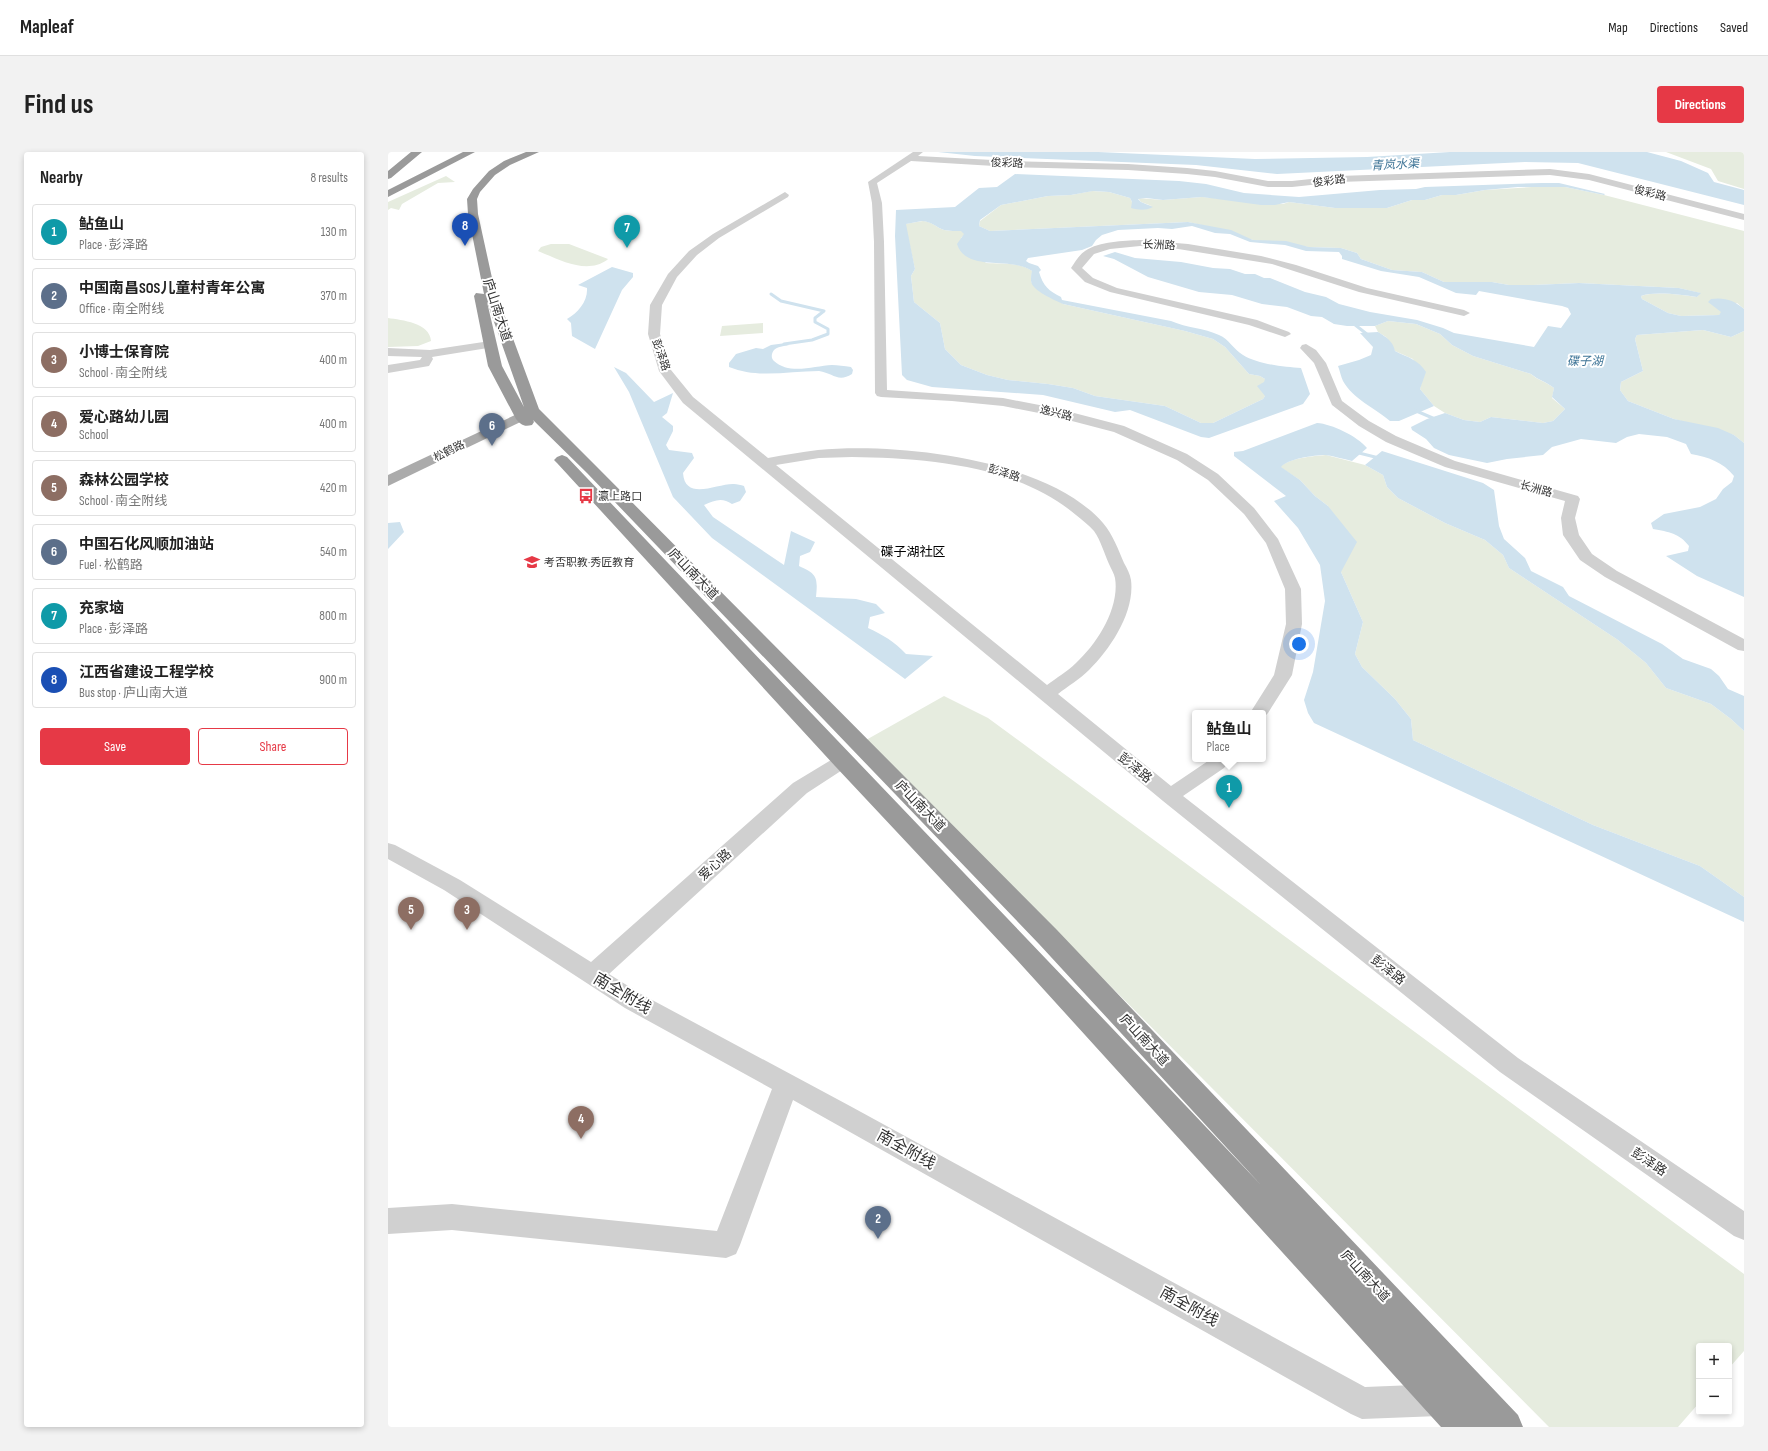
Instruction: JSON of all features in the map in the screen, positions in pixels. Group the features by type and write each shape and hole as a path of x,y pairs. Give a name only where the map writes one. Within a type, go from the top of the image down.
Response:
{"highway":[{"path":"388,176 417,152"},
{"path":"388,194 459,152"},
{"path":"388,189 410,181 470,152"},
{"name":"庐山南大道","path":"522,153 490,169 469,190 464,204 495,366 527,414 843,761 1025,952 1465,1427"},
{"name":"庐山南大道","path":"522,153 492,173 476,191 472,198 488,287 527,414 592,470 1048,937 1506,1427"}],"main road":[{"name":"松鹤路","path":"388,481 527,414"}],"street":[{"name":"逸兴路","path":"919,152 872,182 877,203 879,242 881,393 1004,402 1050,411 1119,429 1182,457 1213,477 1249,511 1273,542 1293,589 1294,624 1283,675 1261,710"},
{"name":"俊彩路","path":"910,158 1011,164 1128,167 1188,171 1216,174 1268,184 1306,184 1339,179 1550,172 1589,177 1744,217"},
{"name":"彭泽路","path":"785,195 716,236 693,253 672,276 656,305 654,334 665,371 688,400 1170,796 1509,1065 1744,1226"},
{"name":"长洲路","path":"1285,334 1253,322 1114,290 1089,280 1076,268 1084,257 1092,251 1120,245 1149,243 1190,247 1257,258 1303,270 1398,300 1464,313"},
{"path":"388,352 430,354 490,345"},
{"name":"长洲路","path":"1306,348 1318,358 1324,369 1337,403 1366,425 1390,440 1429,456 1573,498 1568,518 1571,535 1586,557 1611,574 1744,646"},
{"path":"388,369 425,363 430,354"},
{"name":"彭泽路","path":"765,463 819,454 894,454 944,458 995,469 1033,482 1068,501 1086,515 1097,525 1116,560 1123,579 1121,607 1110,632 1083,666 1046,694"},
{"name":"爱心路","path":"592,975 800,788 843,761"},
{"path":"1170,796 1219,762"},
{"name":"南全附线","path":"388,850 452,885 633,1001 786,1084 1362,1403 1439,1400"},
{"path":"388,1220 452,1217 726,1245 786,1084"}],"shaded area":[{"path":"1666,152 1744,152 1744,189 1718,181 1711,169"},
{"path":"446,176 455,182 438,183 402,204 399,210 391,208 388,210 388,202"},
{"path":"1548,186 1565,187 1604,195 1744,231 1744,309 1737,303 1719,315 1681,316 1668,313 1642,299 1641,296 1654,294 1676,294 1697,297 1700,293 1679,288 1579,283 1509,285 1492,282 1444,282 1422,272 1392,270 1361,259 1357,253 1341,248 1309,247 1253,240 1215,228 1188,222 990,231 979,226 980,221 1001,205 1048,196 1071,195 1092,191 1109,192 1130,198 1132,202 1152,206 1141,202 1138,198 1163,200 1202,197 1283,204 1289,202 1335,208 1387,208 1412,200 1425,200 1442,195 1456,195 1485,190"},
{"path":"923,221 929,222 944,230 961,230 965,234 961,238 986,263 1010,264 1027,268 1032,271 1031,282 1063,304 1185,331 1213,339 1225,347 1249,374 1260,376 1265,379 1265,396 1263,399 1213,423 1201,423 1165,406 1095,396 1073,388 1008,380 987,375 961,365 945,349 940,323 914,302 911,276 915,269 905,224"},
{"path":"551,244 569,244 608,259 599,264 581,266 563,261 538,251 541,247"},
{"path":"388,318 407,321 421,326 426,330 431,341 418,346 388,347"},
{"path":"1388,321 1416,324 1440,334 1452,345 1473,356 1531,374 1554,388 1552,398 1565,409 1553,421 1543,423 1491,417 1480,422 1464,420 1445,413 1434,406 1420,389 1422,381 1413,359 1395,351 1386,337 1378,332 1375,326"},
{"path":"763,323 763,333 720,336 722,326"},
{"path":"1703,330 1731,337 1744,331 1744,443 1734,435 1674,419 1628,401 1620,390 1621,382 1643,371 1635,339 1637,335"},
{"path":"1326,455 1365,465 1383,475 1387,487 1398,498 1445,523 1485,540 1503,555 1509,568 1618,640 1646,663 1666,688 1711,704 1744,731 1744,897 1700,866 1593,825 1413,740 1411,719 1395,699 1362,667 1355,654 1363,622 1341,572 1328,506 1315,496 1300,480 1280,467 1289,461"},
{"path":"944,696 988,718 1744,1274 1744,1351 1732,1365 1732,1343 1696,1343 1696,1406 1678,1427 1549,1427 866,740"}],"water":[{"name":"青岚水渠","path":"938,152 1098,152 1255,159 1367,157 1450,152 1647,152 1681,161 1708,173 1714,182 1744,190 1744,205 1578,163 1525,162 1277,174 1196,165 975,156"},
{"name":"碟子湖","path":"1015,174 1179,181 1206,184 1244,193 1299,197 1380,190 1416,189 1425,187 1542,183 1559,183 1605,194 1565,187 1518,187 1485,190 1456,195 1442,195 1425,200 1412,200 1387,208 1335,208 1289,202 1275,205 1261,205 1202,197 1163,200 1146,198 1138,199 1141,202 1153,207 1142,210 1131,208 1132,202 1130,198 1109,192 1093,191 1071,195 1048,196 1001,205 980,220 979,226 990,231 1188,222 1231,230 1253,240 1286,241 1309,247 1341,248 1357,253 1361,259 1392,270 1422,272 1444,282 1492,282 1509,285 1579,283 1679,288 1701,293 1697,297 1676,294 1654,294 1641,296 1642,299 1668,313 1681,316 1719,315 1721,312 1708,302 1711,299 1716,298 1733,301 1744,309 1744,331 1731,337 1703,330 1637,335 1635,339 1643,371 1621,382 1620,390 1628,401 1674,419 1718,428 1734,435 1744,443 1744,597 1697,576 1666,556 1688,551 1689,546 1681,538 1669,532 1653,529 1651,523 1664,514 1700,507 1716,499 1723,489 1732,482 1734,476 1730,471 1709,459 1691,454 1686,444 1667,437 1639,434 1627,437 1616,443 1581,439 1552,447 1543,455 1487,463 1449,455 1434,448 1426,439 1412,430 1411,427 1427,419 1445,413 1464,420 1480,422 1491,417 1543,423 1553,421 1565,409 1552,397 1554,388 1531,374 1473,356 1452,345 1440,334 1416,324 1388,321 1375,326 1347,326 1334,324 1322,317 1311,316 1287,307 1262,304 1232,295 1199,292 1148,277 1114,259 1103,256 1115,252 1135,258 1181,262 1213,268 1230,269 1245,274 1255,274 1264,278 1270,278 1305,292 1326,297 1339,304 1370,312 1417,320 1454,333 1534,347 1548,326 1561,328 1571,314 1568,308 1562,306 1479,291 1476,295 1456,293 1419,277 1381,271 1342,259 1339,252 1306,251 1285,245 1250,242 1230,234 1215,233 1192,226 1172,229 1158,228 1118,230 1102,235 1092,246 1082,250 1028,258 1026,261 1038,266 1041,270 1039,272 1045,284 1053,293 1061,297 1062,300 1171,321 1207,331 1223,337 1240,353 1256,361 1301,368 1310,394 1303,404 1209,438 1201,437 1130,410 1115,412 1043,395 932,387 907,380 902,375 895,236 896,210 955,207 979,188 997,187","holes":["922,221 944,230 961,231 964,234 957,244 962,253 970,258 991,263 1024,267 1032,271 1032,285 1039,292 1063,304 1185,331 1213,339 1225,347 1249,374 1260,376 1265,379 1264,382 1257,386 1265,396 1263,399 1213,423 1201,423 1165,406 1095,396 1073,388 1008,380 987,375 961,365 945,349 940,323 914,302 911,276 915,269 906,224"]},
{"path":"612,267 633,273 633,277 622,290 595,349 572,336 571,323 567,319 582,306 586,297 587,288 578,285"},
{"path":"1378,332 1391,342 1395,351 1420,364 1426,372 1420,389 1434,406 1399,421 1390,421 1358,398 1347,387 1342,379 1338,366 1371,355 1373,347 1360,333"},
{"path":"786,343 789,345 775,349 772,354 773,360 780,365 794,369 832,365 851,367 853,370 852,374 847,377 839,378 819,371 762,374 740,371 729,367 729,363 736,354 756,348 763,349 771,345"},
{"path":"614,367 626,373 654,402 673,393 667,413 662,417 673,426 673,431 666,445 669,450 692,453 694,458 683,473 685,482 690,487 703,489 727,484 744,486 746,492 740,501 732,504 725,500 718,500 704,505 713,517 784,565 791,531 815,542 810,552 800,556 799,566 810,571 815,577 817,585 816,597 856,599 876,604 885,613 870,617 868,628 879,633 897,645 906,654 933,656 905,679 712,538 673,497 629,392"},
{"path":"1317,423 1344,431 1357,439 1367,448 1352,461 1332,456 1320,455 1295,460 1284,464 1281,467 1300,480 1315,496 1328,506 1357,542 1341,572 1363,622 1355,654 1362,667 1395,699 1411,719 1413,740 1593,825 1700,866 1744,897 1744,922 1314,723 1308,713 1304,700 1313,672 1325,601 1320,565 1298,528 1274,501 1286,496 1234,456 1234,452 1243,451"},
{"path":"1382,451 1483,483 1494,490 1499,526 1504,539 1525,558 1531,571 1563,587 1569,596 1662,644 1683,659 1711,669 1719,676 1728,689 1744,696 1744,731 1711,704 1666,688 1646,663 1618,640 1509,568 1503,555 1485,540 1445,523 1398,498 1387,487 1383,475 1365,465"},
{"path":"400,522 404,532 388,549 388,523"}],"waterway":[{"path":"771,294 781,301 824,311 815,318 815,322 828,329 828,334 812,340 784,344"},
{"path":"1354,324 1368,335"},
{"path":"1414,410 1435,419"},
{"path":"1355,452 1379,458"}],"place":[{"name":"江西省建设工程学校","path":"465,246"},
{"name":"充家垴","path":"627,248"},
{"name":"中国石化风顺加油站","path":"492,446"},
{"name":"瀛上路口","path":"586,496"},
{"name":"考否职教·秀匠教育","path":"532,562"},
{"name":"鲇鱼山","path":"1229,808"},
{"name":"森林公园学校","path":"411,930"},
{"name":"小博士保育院","path":"467,930"},
{"name":"爱心路幼儿园","path":"581,1139"},
{"name":"中国南昌SOS儿童村青年公寓","path":"878,1239"}],"district":[{"name":"碟子湖社区","path":"913,552"}]}
